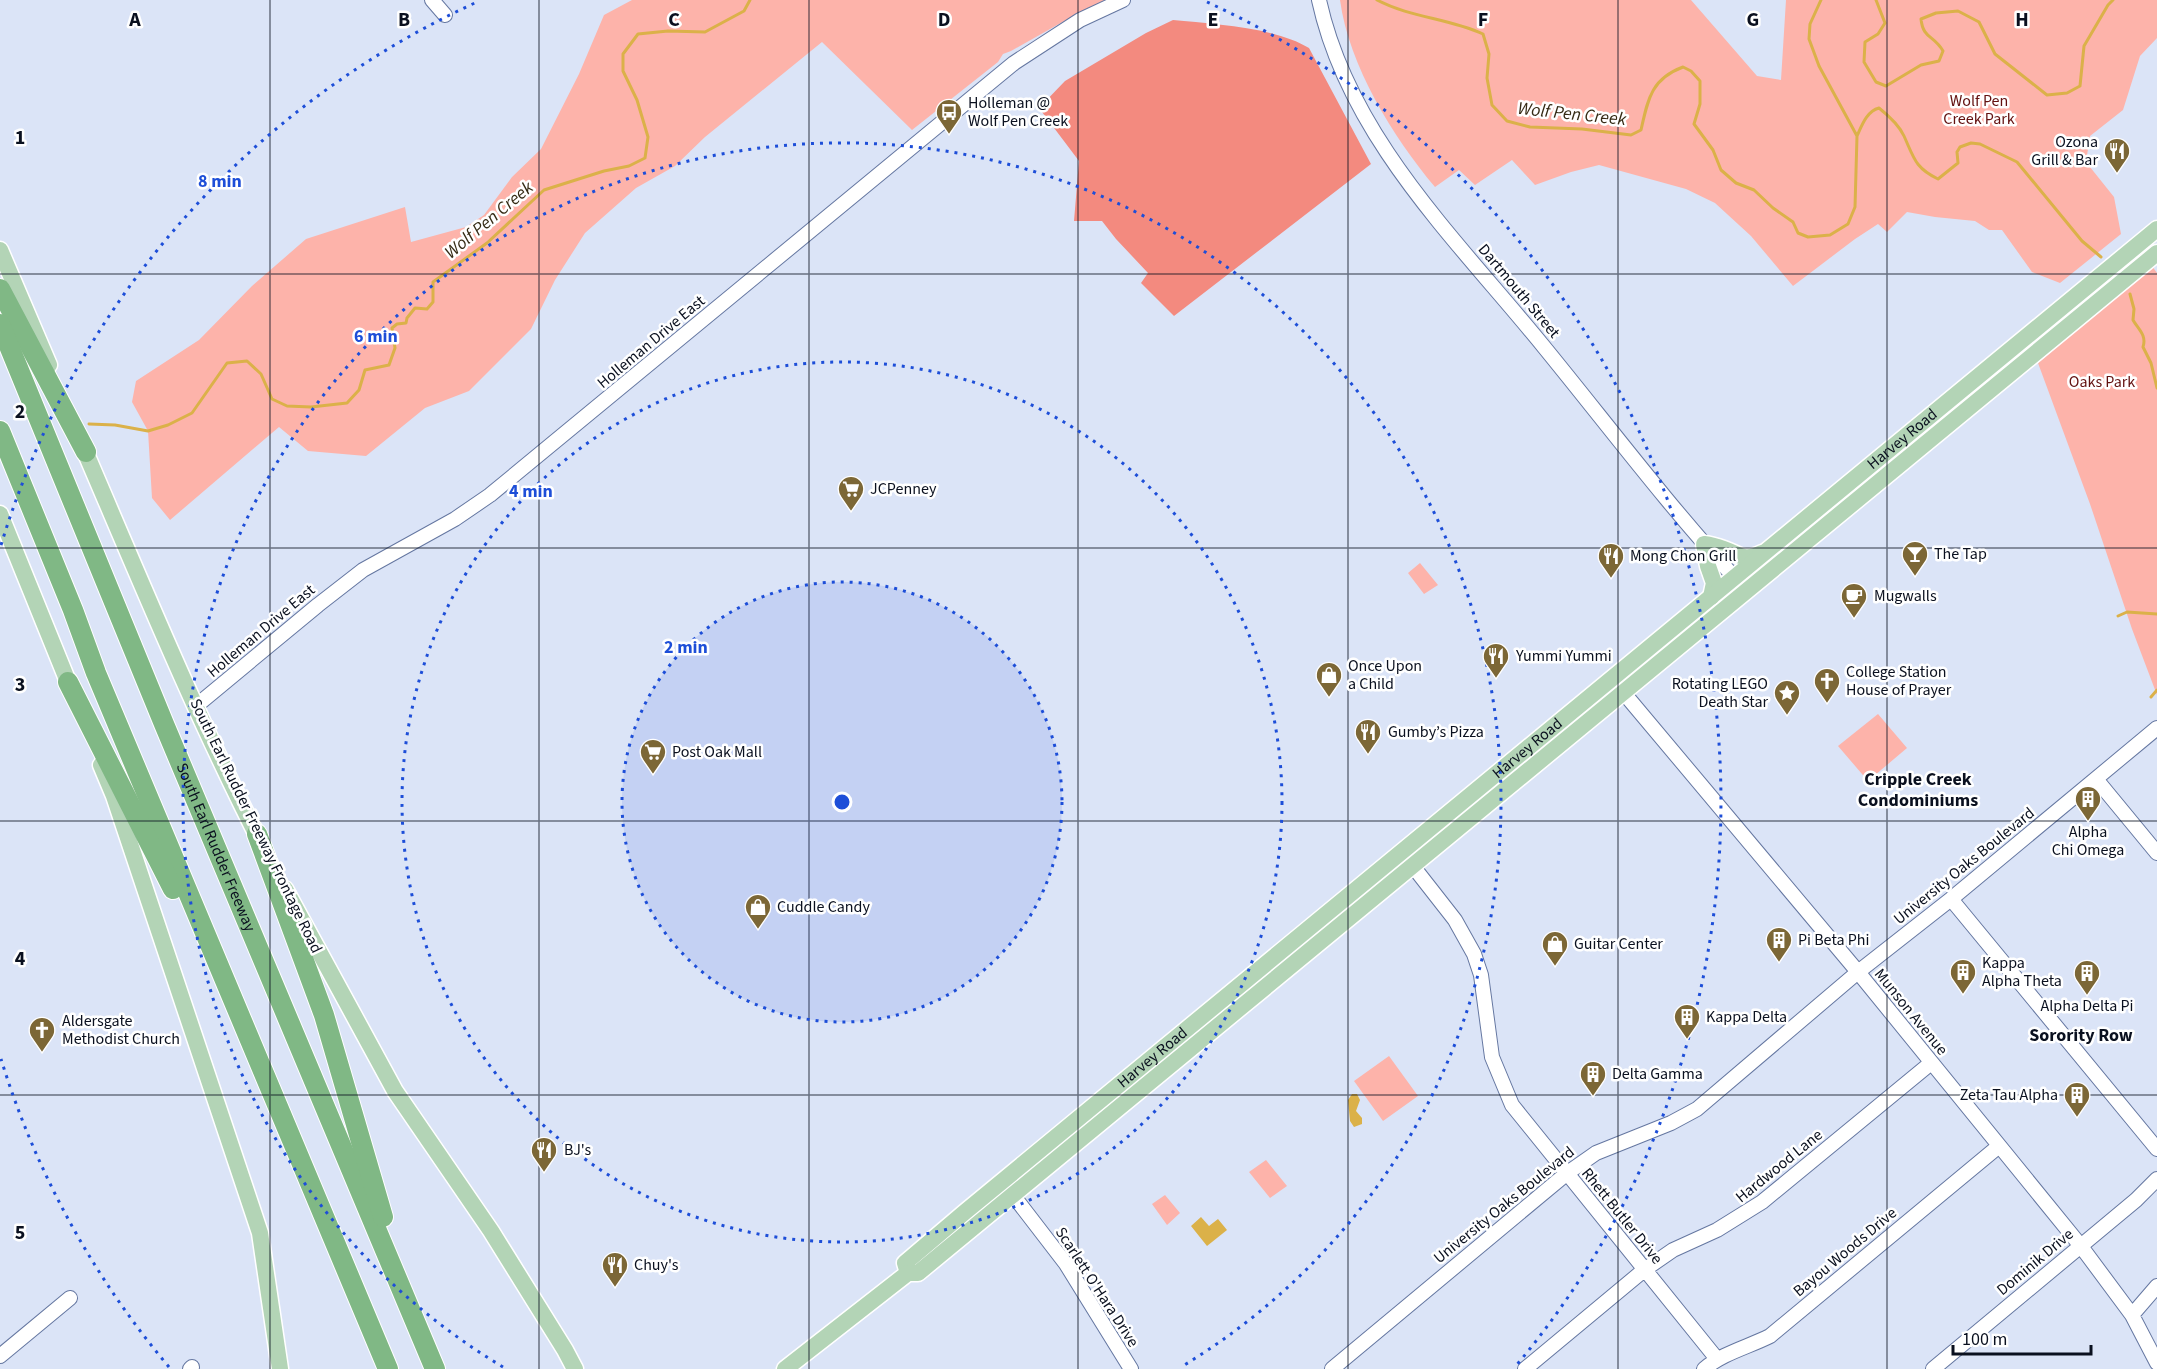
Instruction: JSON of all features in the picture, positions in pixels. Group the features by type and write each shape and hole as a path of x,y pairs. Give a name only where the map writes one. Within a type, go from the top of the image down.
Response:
{"highway":[{"path":"0,289 86,452"},
{"name":"South Earl Rudder Freeway","path":"0,324 164,724 435,1369"},
{"path":"0,431 73,610 96,673 388,1369"},
{"path":"68,682 138,817 201,947 228,992"},
{"path":"257,834 324,1015 411,1309"}],"main road":[{"name":"Harvey Road","path":"908,1273 905,1263 1034,1155 2157,229"},
{"name":"South Earl Rudder Freeway Frontage Road","path":"0,250 196,706 306,931 395,1091 491,1231 575,1369"},
{"name":"Harvey Road","path":"785,1369 908,1273 918,1273 2019,365 2155,257"},
{"path":"2019,365 2026,349 2056,323 2053,316"},
{"path":"1884,476 1882,466 1917,437 1919,424"},
{"path":"0,514 114,796 260,1233 280,1369"},
{"path":"1711,597 1714,583 1704,544 1727,550 1744,558 1752,558 1765,552"},
{"path":"1712,618 1714,605 1734,588 1735,578 1745,577 1760,569 1775,567"},
{"path":"1583,702 1612,690 1623,692 1624,680 1642,664 1650,648"},
{"path":"1412,865 1409,857 1438,831 1442,819"},
{"path":"1301,956 1305,942 1336,917 1338,913 1335,906"},
{"path":"1173,1041 1186,1053"},
{"path":"1013,1195 1010,1188 1034,1167 1034,1155"}],"street":[{"path":"432,0 445,15"},
{"name":"Holleman Drive East","path":"196,706 318,604 363,570 455,519 490,495 1014,63 1080,20 1123,0"},
{"name":"Dartmouth Street","path":"1319,0 1322,17 1336,57 1357,105 1414,190 1704,544 1735,578"},
{"name":"Munson Avenue","path":"1623,692 1858,972 2080,1245 2133,1315 2157,1363"},
{"name":"University Oaks Boulevard","path":"1332,1369 1566,1174 1596,1153 1671,1123 1697,1109 1858,972 1951,899 2157,728"},
{"path":"2096,779 2157,853"},
{"name":"Rhett Butler Drive","path":"1412,865 1455,920 1474,954 1481,975 1491,1052 1508,1099 1717,1359"},
{"path":"1951,899 2157,1149"},
{"name":"Hardwood Lane","path":"1525,1369 1644,1270 1673,1250 1717,1230 1762,1203 1931,1062"},
{"name":"Bayou Woods Drive","path":"1704,1369 1717,1359 1770,1336 1999,1146"},
{"name":"Dominik Drive","path":"1933,1369 2136,1200 2157,1179"},
{"name":"Scarlett O'Hara Drive","path":"1013,1195 1066,1264 1131,1369"},
{"path":"2133,1315 2157,1286"},
{"path":"0,1356 70,1298"}],"green space":[{"path":"632,0 1108,0 1003,54 998,62 912,130 822,42 705,137 675,166 636,188 585,233 555,280 531,329 469,391 425,408 366,456 308,451 279,427 170,520 152,498 148,431 132,402 136,381 199,340 252,286 306,239 405,207 411,242 466,227 484,215 512,177 541,149 579,74 604,15"},
{"name":"Wolf Pen Creek Park","path":"1340,0 1691,0 1757,76 1781,80 1786,0 2157,0 2157,38 2140,56 2123,110 2090,136 2086,162 2114,197 2121,234 2060,283 2032,272 2002,230 1989,230 1975,221 1907,212 1887,232 1878,224 1793,286 1751,236 1715,203 1686,189 1599,165 1535,185 1512,160 1475,185 1459,170 1435,187 1404,146 1375,100 1353,50"},
{"name":"Oaks Park","path":"2152,266 2157,273 2157,695 2038,363"},
{"path":"1420,563 1438,585 1424,594 1408,573"},
{"path":"1878,714 1907,748 1868,781 1838,746"},
{"path":"1389,1056 1418,1096 1383,1121 1354,1081"},
{"path":"1266,1160 1287,1186 1270,1198 1249,1172"},
{"path":"1165,1195 1180,1213 1167,1225 1152,1204"}],"shaded area":[{"path":"1173,20 1262,31 1279,35 1309,48 1371,164 1174,316 1141,283 1148,273 1102,221 1074,221 1079,161 1039,108 1065,81 1146,33"},
{"path":"1352,1094 1357,1094 1360,1100 1356,1111 1362,1118 1362,1124 1354,1127 1350,1121 1348,1100"},
{"path":"1201,1217 1209,1226 1218,1219 1227,1230 1207,1246 1191,1226"}],"waterway":[{"name":"Wolf Pen Creek","path":"89,424 115,425 148,431 168,425 192,413 227,363 247,361 261,374 272,399 287,406 311,407 347,403 359,390 365,370 389,365 395,348 392,328 397,324 406,323 415,308 427,309 433,302 433,282 487,243 544,190 604,171 629,166 645,158 648,137 637,100 623,71 623,54 638,34 668,31 705,32 744,11 750,0"},
{"name":"Wolf Pen Creek","path":"1377,0 1403,11 1457,24 1483,34 1489,54 1487,78 1492,105 1507,121 1530,127 1582,129 1631,135 1641,130 1649,100 1657,84 1672,72 1683,67 1691,71 1700,81 1700,104 1694,124 1713,150 1721,170 1736,183 1754,190 1773,208 1793,222 1798,233 1808,237 1830,235 1848,224 1855,207 1857,136 1819,66 1809,39 1810,24 1821,0"},
{"name":"Wolf Pen Creek","path":"1876,0 1885,23 1878,34 1865,42 1864,62 1876,82 1886,86 1921,65 1939,61 1943,51 1926,34 1921,19 1936,13 1958,11 1979,22 1995,54 2047,95 2067,93 2080,86 2084,46 2113,0"},
{"path":"1857,136 1868,115 1879,108 1899,128 1913,156 1924,171 1938,179 1958,163 1957,152 1960,147 1971,143 1980,144 2017,162 2082,241 2101,257"},
{"path":"2130,294 2134,309 2133,320 2143,336 2143,347 2151,363 2157,388"},
{"path":"2118,616 2127,612 2157,614"},
{"path":"2151,697 2157,690"}],"place":[{"name":"Holleman @ Wolf Pen Creek","path":"949,135"},
{"name":"Ozona Grill & Bar","path":"2117,174"},
{"name":"JCPenney","path":"851,512"},
{"name":"The Tap","path":"1915,577"},
{"name":"Mong Chon Grill","path":"1611,579"},
{"name":"Mugwalls","path":"1854,619"},
{"name":"Yummi Yummi","path":"1496,679"},
{"name":"Once Upon a Child","path":"1329,698"},
{"name":"College Station House of Prayer","path":"1827,704"},
{"name":"Rotating LEGO Death Star","path":"1787,716"},
{"name":"Gumby’s Pizza","path":"1368,755"},
{"name":"Post Oak Mall","path":"653,775"},
{"name":"Alpha Chi Omega","path":"2088,822"},
{"name":"Cuddle Candy","path":"758,930"},
{"name":"Pi Beta Phi","path":"1779,963"},
{"name":"Guitar Center","path":"1555,967"},
{"name":"Kappa Alpha Theta","path":"1963,995"},
{"name":"Alpha Delta Pi","path":"2087,996"},
{"name":"Kappa Delta","path":"1687,1040"},
{"name":"Aldersgate Methodist Church","path":"42,1053"},
{"name":"Delta Gamma","path":"1593,1097"},
{"name":"Zeta Tau Alpha","path":"2077,1118"},
{"name":"BJ's","path":"544,1173"},
{"name":"Chuy's","path":"615,1288"}],"district":[{"name":"Cripple Creek Condominiums","path":"1918,789"},
{"name":"Sorority Row","path":"2081,1035"}]}
